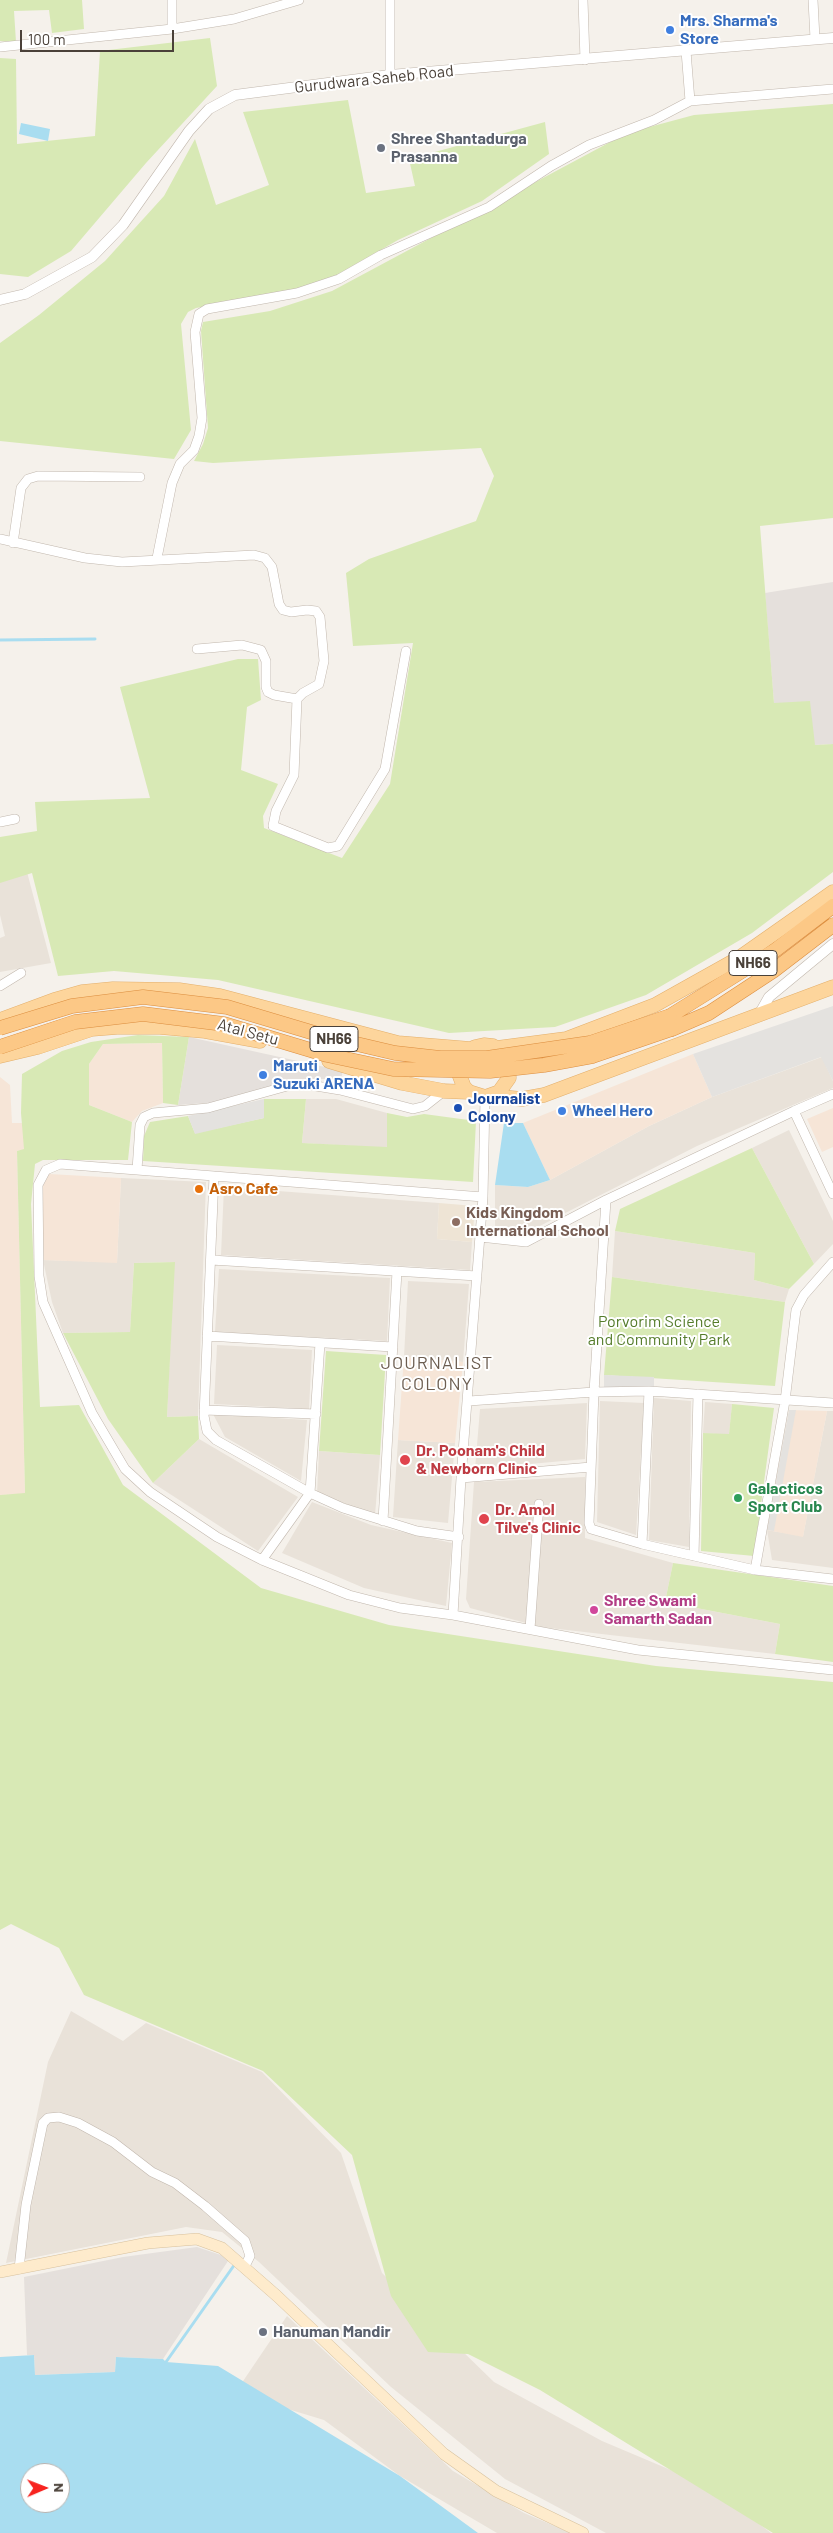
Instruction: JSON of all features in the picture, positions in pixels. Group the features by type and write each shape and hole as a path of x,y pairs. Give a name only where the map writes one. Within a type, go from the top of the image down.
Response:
{"highway":[{"name":"NH66","path":"671,1023 774,951 833,906"},
{"name":"NH66","path":"671,1023 709,1013 773,971 833,926"},
{"name":"Atal Setu","path":"0,1028 72,1006 143,998 227,1007 331,1038 395,1053 440,1058 488,1058 590,1043 671,1023"},
{"name":"Atal Setu","path":"0,1047 75,1022 143,1014 224,1024 327,1055 393,1069 490,1071 544,1065 593,1056 671,1023"}],"main road":[{"path":"0,1020 82,992 113,989 179,990 220,996 398,1042 471,1049 484,1045 497,1048 566,1039 655,1005 739,958 833,892"},
{"path":"0,1056 38,1047 92,1029 160,1027 250,1038 402,1083 444,1091 469,1092 488,1097 522,1099 544,1095 684,1042 741,1023 760,1013 833,987"},
{"path":"488,1097 504,1088 510,1072 506,1056 497,1048"},
{"path":"469,1092 461,1081 459,1074 461,1060 471,1049"},
{"path":"0,2272 148,2243 197,2239 222,2248 244,2266 444,2454 496,2491 584,2533"}],"street":[{"path":"172,0 172,30"},
{"path":"0,46 172,30 234,19 299,0"},
{"path":"390,0 390,75"},
{"path":"585,60 583,0 593,0"},
{"path":"813,0 815,39"},
{"name":"Gurudwara Saheb Road","path":"0,300 25,294 92,257 123,225 189,131 209,109 235,95 390,75 833,38"},
{"path":"686,51 690,101"},
{"path":"157,558 172,483 180,464 194,450 199,436 202,418 195,332 198,314 207,309 297,293 339,279 381,255 489,207 551,166 589,145 654,120 690,101 833,89"},
{"path":"13,544 21,488 28,479 38,476 140,477"},
{"path":"0,539 13,544 85,558 122,562 157,558 254,555 265,558 272,567 279,604 283,610 290,612 307,610 316,612 320,617 324,661 322,677 318,684 302,693 297,699 294,775 276,811 273,826 328,848 338,846 384,769 406,651"},
{"path":"197,649 242,645 261,650 266,661 266,687 268,692 274,695 297,699"},
{"path":"0,822 16,819"},
{"path":"760,1013 769,997 833,944"},
{"path":"0,986 20,973"},
{"path":"137,1170 140,1125 144,1117 153,1114 208,1108 292,1085 310,1085 340,1090 413,1109 425,1106 444,1091"},
{"path":"480,1236 526,1242 606,1200 833,1094"},
{"path":"454,1615 462,1478 483,1197 488,1097"},
{"path":"794,1111 833,1194"},
{"path":"483,1197 60,1164 46,1170 38,1185 39,1276 43,1302 92,1412 125,1469 150,1492 210,1532 262,1560 349,1594 400,1608 454,1615 638,1650 833,1670"},
{"path":"214,1176 204,1410 208,1431 216,1440 310,1493 343,1508 417,1531 459,1536"},
{"path":"606,1200 588,1522 591,1529 642,1544 755,1570 833,1579"},
{"path":"211,1260 477,1276"},
{"path":"755,1570 785,1401 796,1310 804,1295 833,1262"},
{"path":"383,1521 397,1271"},
{"path":"207,1336 393,1347"},
{"path":"262,1560 310,1493 320,1343"},
{"path":"642,1544 649,1391"},
{"path":"469,1401 594,1392 649,1391 833,1403"},
{"path":"694,1556 698,1394"},
{"path":"204,1410 316,1414"},
{"path":"462,1478 591,1467"},
{"path":"530,1629 539,1504"},
{"path":"19,2268 24,2214 43,2123 48,2118 59,2117 78,2123 114,2142 152,2172 175,2183 205,2206 245,2242 250,2256 244,2266"}],"shaded area":[{"path":"833,582 833,744 815,745 774,703 765,593"},
{"path":"27,872 51,963 0,972 0,938 5,936 0,915 0,878"},
{"path":"833,1006 833,1081 821,1057 712,1097 693,1054"},
{"name":"Maruti Suzuki ARENA","path":"189,1037 343,1071 341,1079 296,1079 221,1102 178,1105"},
{"path":"162,1043 163,1103 142,1111 132,1122 89,1105 89,1064 103,1044"},
{"path":"693,1054 712,1097 649,1126 550,1180 523,1123"},
{"path":"822,1057 833,1081 833,1088 697,1146 524,1234 495,1228 495,1185 528,1187 550,1180 649,1126 712,1097"},
{"path":"0,1077 10,1085 12,1123 27,1123 27,1150 17,1151 25,1494 0,1495"},
{"path":"264,1099 264,1118 195,1134 188,1116"},
{"path":"306,1099 336,1099 387,1113 387,1148 302,1143"},
{"path":"833,1108 833,1147 822,1152 807,1119"},
{"path":"789,1130 833,1221 833,1244 814,1264 752,1148"},
{"path":"49,1174 121,1178 117,1263 43,1260 43,1186"},
{"path":"121,1178 206,1182 198,1416 167,1417 174,1262 134,1263 130,1332 63,1333 52,1302 43,1260 117,1262"},
{"path":"224,1187 439,1203 437,1239 472,1242 470,1270 221,1255"},
{"name":"Kids Kingdom International School","path":"439,1203 475,1206 472,1242 437,1239"},
{"path":"615,1231 755,1253 754,1280 789,1289 785,1302 612,1277"},
{"path":"219,1269 390,1278 387,1341 215,1332"},
{"path":"408,1281 469,1284 463,1362 404,1357"},
{"path":"217,1345 312,1350 309,1409 214,1404"},
{"path":"404,1357 463,1362 455,1443 398,1440"},
{"path":"604,1375 654,1377 654,1388 604,1387"},
{"path":"654,1398 691,1401 689,1547 649,1540"},
{"path":"600,1401 644,1403 636,1535 597,1522"},
{"path":"705,1402 732,1404 729,1435 703,1433"},
{"path":"587,1403 585,1459 475,1469 480,1409"},
{"path":"789,1410 827,1411 803,1537 767,1530"},
{"path":"789,1410 796,1410 774,1531 767,1530"},
{"path":"827,1411 833,1411 833,1568 772,1560 767,1530 803,1536"},
{"path":"213,1414 307,1420 301,1481 225,1437"},
{"path":"199,1439 298,1497 258,1551 153,1483"},
{"path":"398,1440 455,1443 448,1523 393,1517"},
{"path":"319,1451 380,1455 375,1515 317,1493"},
{"path":"585,1477 585,1538 673,1563 665,1602 780,1624 775,1654 541,1627 470,1608 466,1599 474,1482"},
{"path":"312,1502 371,1525 452,1543 446,1606 364,1588 282,1553"},
{"path":"71,2011 123,2041 146,2023 262,2072 341,2153 382,2273 494,2382 602,2441 711,2487 771,2533 606,2533 505,2479 391,2387 259,2262 222,2232 186,2227 6,2263 48,2062"},
{"path":"197,2247 230,2258 163,2359 116,2357 115,2372 35,2375 34,2355 27,2355 24,2277 123,2257"},
{"path":"287,2316 453,2471 524,2513 571,2533 497,2533 400,2476 324,2420 235,2393"}],"green space":[{"path":"0,0 82,0 84,29 52,33 49,10 14,11 16,42 0,41"},
{"path":"210,38 217,86 146,163 71,251 28,277 0,274 0,58 16,59 17,144 95,136 100,51"},
{"path":"348,100 366,193 415,186 409,159 545,122 549,154 482,201 398,240 337,275 291,291 196,308 188,312 181,324 191,430 174,459 0,441 0,343 39,315 105,261 164,196 195,139 216,205 269,185 243,112"},
{"path":"833,104 833,518 760,526 774,703 810,701 815,745 833,744 833,872 752,933 646,995 555,1027 449,1033 218,980 114,971 58,976 32,873 0,883 0,837 37,831 35,802 150,798 120,687 238,659 258,659 261,700 247,707 241,770 278,784 263,816 264,828 342,858 390,784 413,643 353,646 346,573 369,559 476,521 494,476 481,448 213,463 194,461 203,444 208,428 201,331 203,322 270,311 332,291 627,133 694,115"},
{"path":"138,1035 189,1037 178,1105 163,1103 162,1043 103,1044 89,1064 89,1105 132,1122 128,1160 43,1160 35,1164 31,1204 40,1407 79,1405 123,1485 261,1588 389,1625 656,1666 833,1682 833,2533 773,2533 540,2390 468,2354 428,2352 391,2296 352,2155 263,2071 84,1995 59,1948 11,1924 0,1930 0,1495 25,1493 17,1151 24,1149 21,1113 22,1074 62,1051 91,1042"},
{"path":"264,1099 306,1099 302,1143 387,1147 387,1113 407,1117 424,1114 476,1121 473,1182 143,1161 144,1136 150,1122 188,1116 195,1133 264,1118"},
{"path":"752,1148 814,1264 789,1289 754,1280 755,1253 615,1231 620,1209"},
{"path":"175,1262 167,1417 198,1416 199,1439 153,1483 108,1419 63,1333 130,1332 134,1263"},
{"name":"Porvorim Science and Community Park","path":"612,1277 785,1302 775,1386 604,1375"},
{"path":"326,1351 386,1355 380,1455 319,1451"},
{"path":"732,1404 774,1408 754,1556 701,1551 703,1433 729,1434"},
{"path":"673,1563 833,1586 833,1662 775,1654 780,1624 665,1602"}],"water":[{"path":"21,123 50,129 48,141 19,134"},
{"path":"504,1123 523,1123 550,1180 528,1187 495,1185"},
{"path":"34,2355 35,2375 115,2372 116,2357 163,2359 166,2362 218,2366 400,2476 478,2533 0,2533 0,2357"}],"waterway":[{"path":"0,640 95,639"},
{"path":"166,2362 235,2264"}],"place":[{"name":"Mrs. Sharma's Store","path":"670,30"},
{"name":"Shree Shantadurga Prasanna","path":"381,148"},
{"name":"Maruti Suzuki ARENA","path":"263,1075"},
{"name":"Journalist Colony","path":"458,1108"},
{"name":"Wheel Hero","path":"562,1111"},
{"name":"Asro Cafe","path":"199,1189"},
{"name":"Kids Kingdom International School","path":"456,1222"},
{"name":"Dr. Poonam's Child & Newborn Clinic","path":"405,1460"},
{"name":"Galacticos Sport Club","path":"738,1498"},
{"name":"Dr. Amol Tilve's Clinic","path":"484,1519"},
{"name":"Shree Swami Samarth Sadan","path":"594,1610"},
{"name":"Hanuman Mandir","path":"263,2332"}],"district":[{"name":"JOURNALIST COLONY","path":"437,1374"}]}
